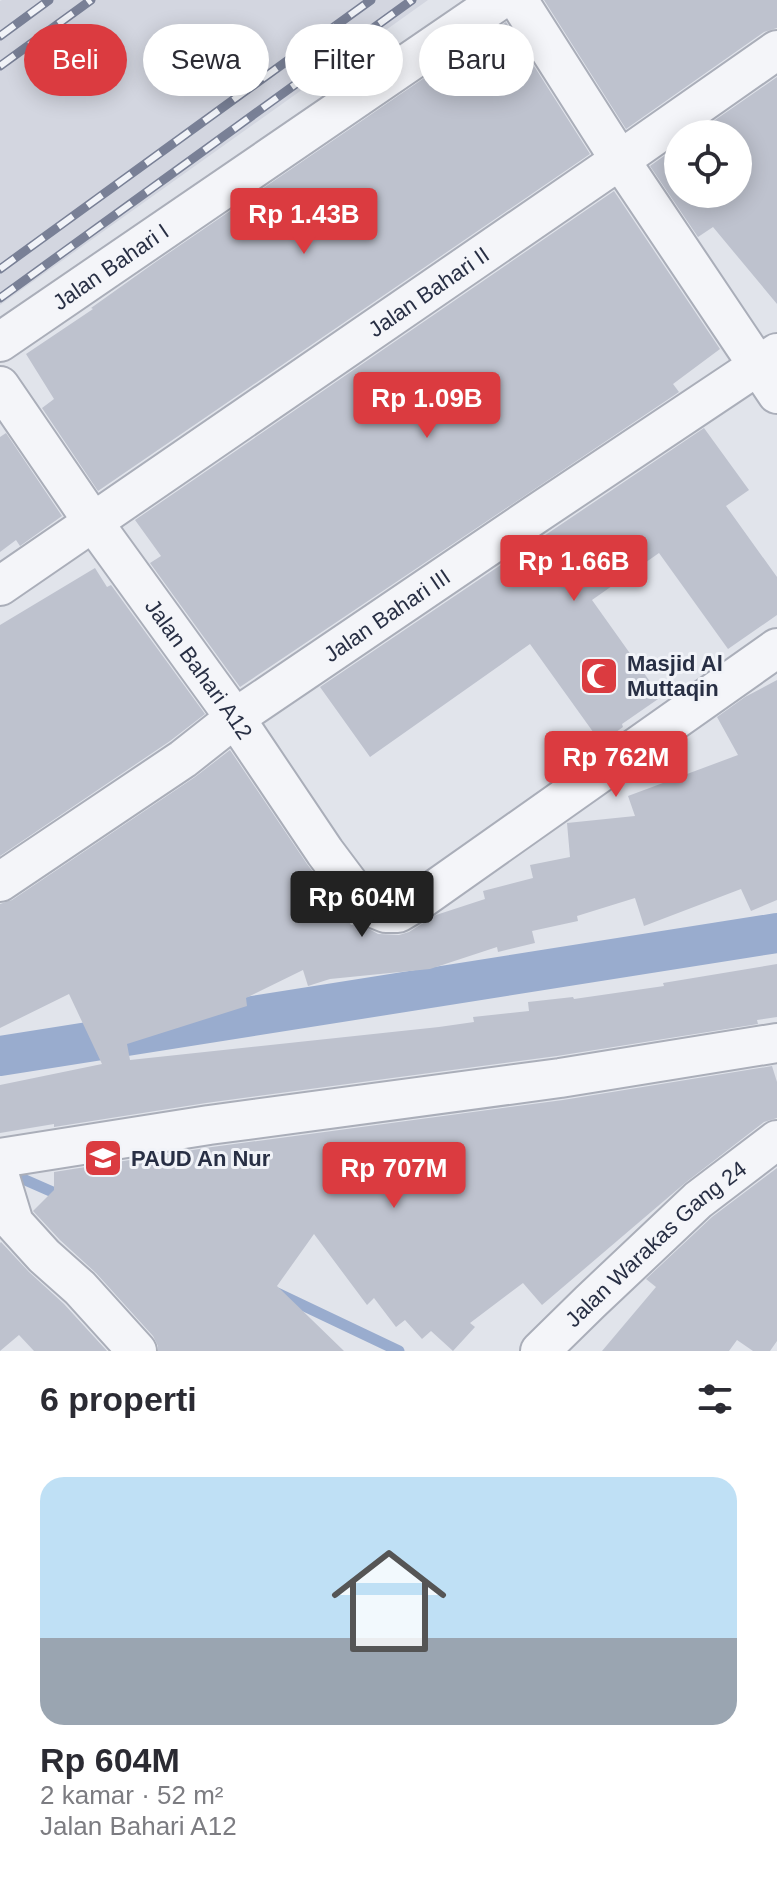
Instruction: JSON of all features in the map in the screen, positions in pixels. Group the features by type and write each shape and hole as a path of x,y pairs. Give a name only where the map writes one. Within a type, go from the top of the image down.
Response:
{"street":[{"name":"Jalan Bahari I","path":"0,342 500,0"},
{"path":"518,0 620,160 771,371"},
{"name":"Jalan Bahari II","path":"0,586 777,50"},
{"name":"Jalan Bahari III","path":"0,882 536,514 771,371"},
{"name":"Jalan Bahari A12","path":"0,386 93,522 235,718 325,852 358,896 386,913 398,913 420,900 777,648"},
{"path":"137,1351 80,1288 44,1256 14,1223 1,1174 209,1125 560,1078 777,1043"},
{"name":"Jalan Warakas Gang 24","path":"540,1351 698,1200 777,1140"}],"shaded area":[{"path":"428,0 394,24 285,24 285,96 293,96 0,305 0,1"}],"building":[{"path":"544,0 777,0 777,28 764,32 626,129"},
{"path":"534,66 590,154 98,491 42,408 54,399 26,354 398,96 403,96 403,93 419,82 419,96 534,96"},
{"path":"777,77 777,304 713,227 698,237 678,208 752,208 752,120 715,120"},
{"path":"664,156 664,187 650,166"},
{"path":"614,191 720,349 673,384 679,392 240,687 150,563 161,556 135,520"},
{"path":"704,428 749,490 726,506 777,577 777,615 728,649 659,553 592,600 661,697 601,743 530,644 370,757 320,687"},
{"path":"6,433 62,516 20,546 16,540 0,552 0,437"},
{"path":"95,568 107,587 111,585 205,714 0,856 0,625"},
{"path":"777,680 777,900 751,911 741,889 644,926 635,898 577,916 578,921 532,931 535,943 498,952 497,947 430,969 330,979 308,986 303,970 246,998 247,1006 127,1044 130,1060 439,1027 474,1022 473,1017 529,1011 528,1002 664,986 663,983 777,964 777,1017 757,1020 758,1024 557,1056 0,1133 0,1085 102,1064 69,994 0,1028 0,904 12,900 195,777 230,750 351,925 360,924 378,934 399,935 436,915 485,899 483,891 533,878 530,865 570,857 567,823 635,816 628,796 738,755 717,717"},
{"path":"772,1066 777,1082 777,1118 764,1122 685,1183 542,1305 523,1283 470,1323 475,1327 453,1351 431,1331 422,1339 405,1320 396,1327 374,1298 367,1305 314,1234 277,1286 344,1351 158,1351 153,1336 96,1273 33,1211 54,1190 54,1172 212,1147 563,1100"},
{"path":"777,1168 777,1341 770,1351 753,1351 737,1340 729,1351 602,1351 656,1287 646,1279 712,1217"},
{"path":"1,1242 107,1351 34,1351 19,1335 0,1351"}],"waterway":[{"path":"0,1056 777,933"},
{"path":"7,1172 64,1197"},
{"path":"277,1293 399,1351"}],"railway":[{"path":"0,36 49,0"},
{"path":"0,66 91,0"},
{"path":"0,269 371,0"},
{"path":"0,298 412,0"}],"place":[{"name":"Masjid Al Muttaqin","path":"599,676"},
{"name":"PAUD An Nur","path":"103,1158"}]}
